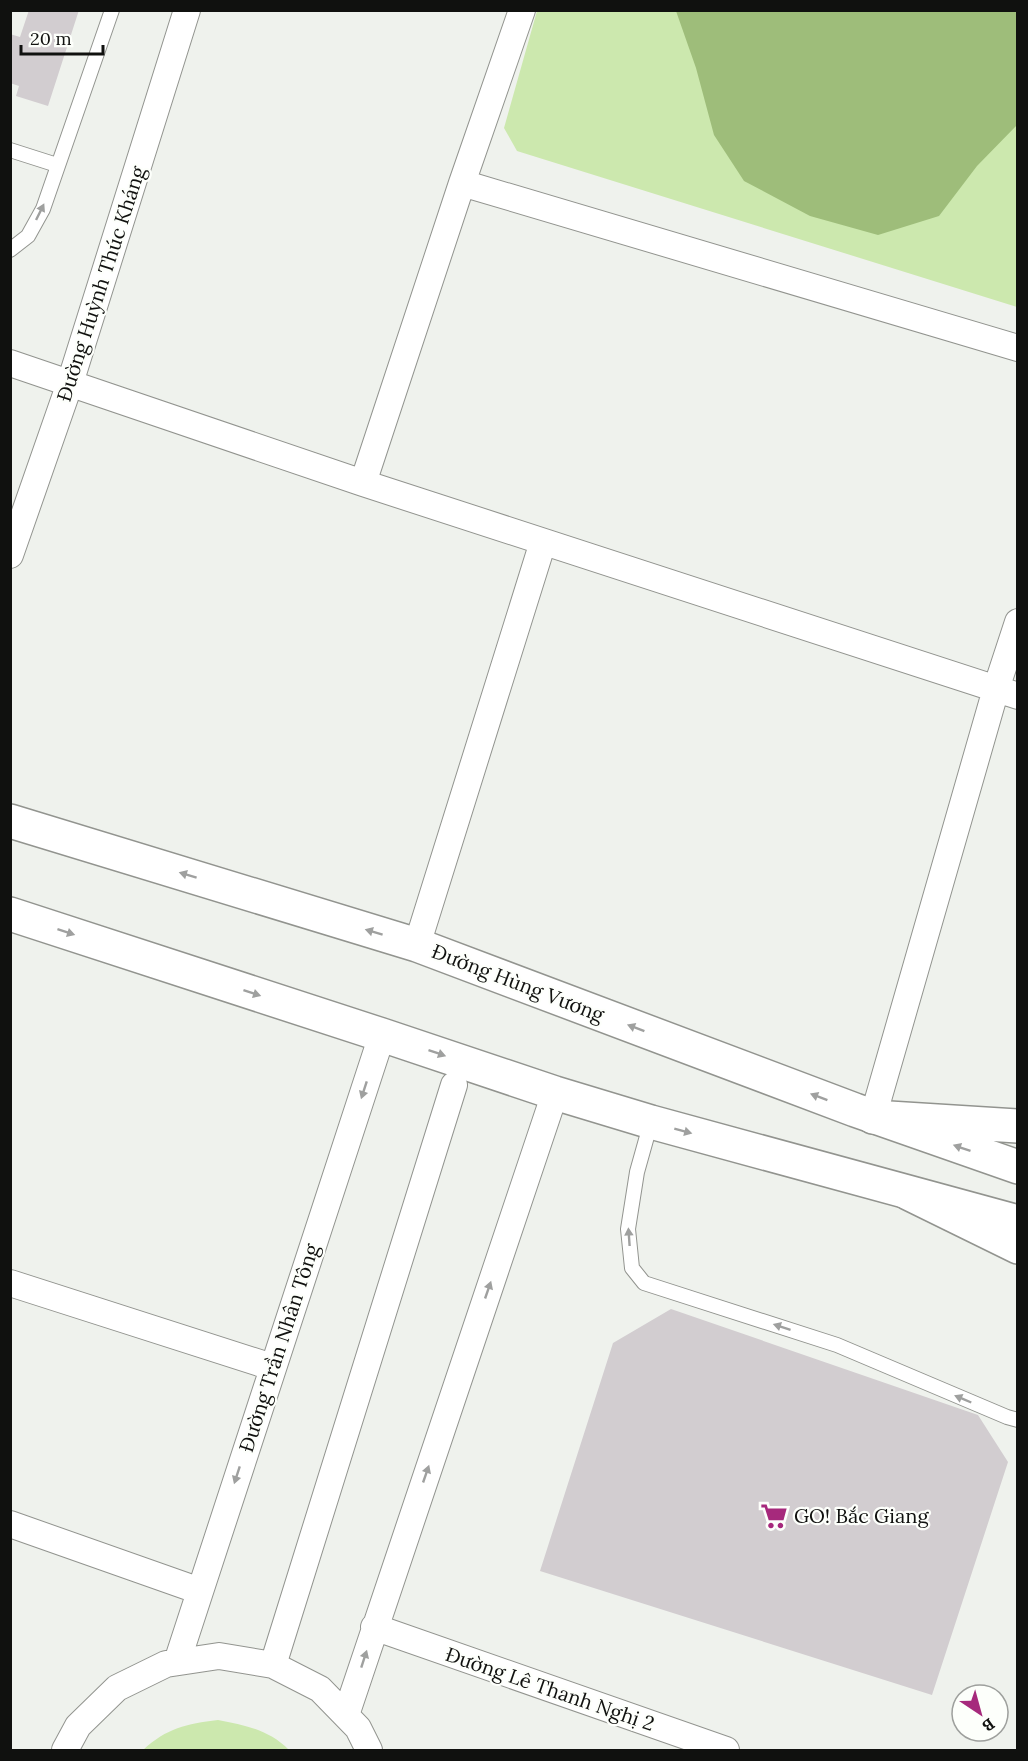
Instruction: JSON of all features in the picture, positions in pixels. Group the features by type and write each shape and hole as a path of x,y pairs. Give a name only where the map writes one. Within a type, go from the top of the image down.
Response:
{"main road":[{"name":"Đường Hùng Vương","path":"10,821 417,945 873,1117 1017,1167"},
{"path":"10,914 555,1093 651,1122 1017,1222"},
{"path":"873,1117 1017,1126"},
{"path":"908,1193 1017,1247"}],"street":[{"name":"Đường Huỳnh Thúc Kháng","path":"10,555 70,383 187,10"},
{"path":"363,483 522,10"},
{"path":"462,183 1017,348"},
{"path":"10,363 363,483 1007,692"},
{"path":"417,945 543,542"},
{"path":"873,1117 1007,692 1017,622"},
{"name":"Đường Trần Nhân Tông","path":"177,1662 382,1035"},
{"path":"273,1665 454,1085"},
{"path":"346,1715 555,1093"},
{"path":"10,1283 272,1367"},
{"path":"10,1524 200,1591"},
{"name":"Đường Lê Thanh Nghị 2","path":"374,1627 726,1750"},
{"path":"65,1750 78,1726 117,1688 166,1664 219,1656 273,1665 320,1689 358,1728 369,1750"}],"lane":[{"path":"10,250 28,236 43,209 112,10"},
{"path":"10,150 57,165"},
{"path":"651,1122 637,1172 628,1229 632,1268 644,1283 837,1346 1007,1418 1017,1420"}],"shaded area":[{"path":"537,11 1017,11 1017,307 517,151 504,128"},
{"path":"676,11 1017,11 1017,125 977,166 939,216 878,235 810,216 744,181 714,135 696,68"},
{"path":"218,1720 247,1726 265,1733 289,1750 143,1750 160,1737 178,1728"}],"building":[{"path":"29,10 79,10 48,106 16,96 19,86 10,83 10,34 20,37"},
{"name":"GO! Bắc Giang","path":"671,1309 978,1415 1008,1462 932,1695 540,1571 613,1343"}],"place":[{"name":"GO! Bắc Giang","path":"774,1516"}]}
